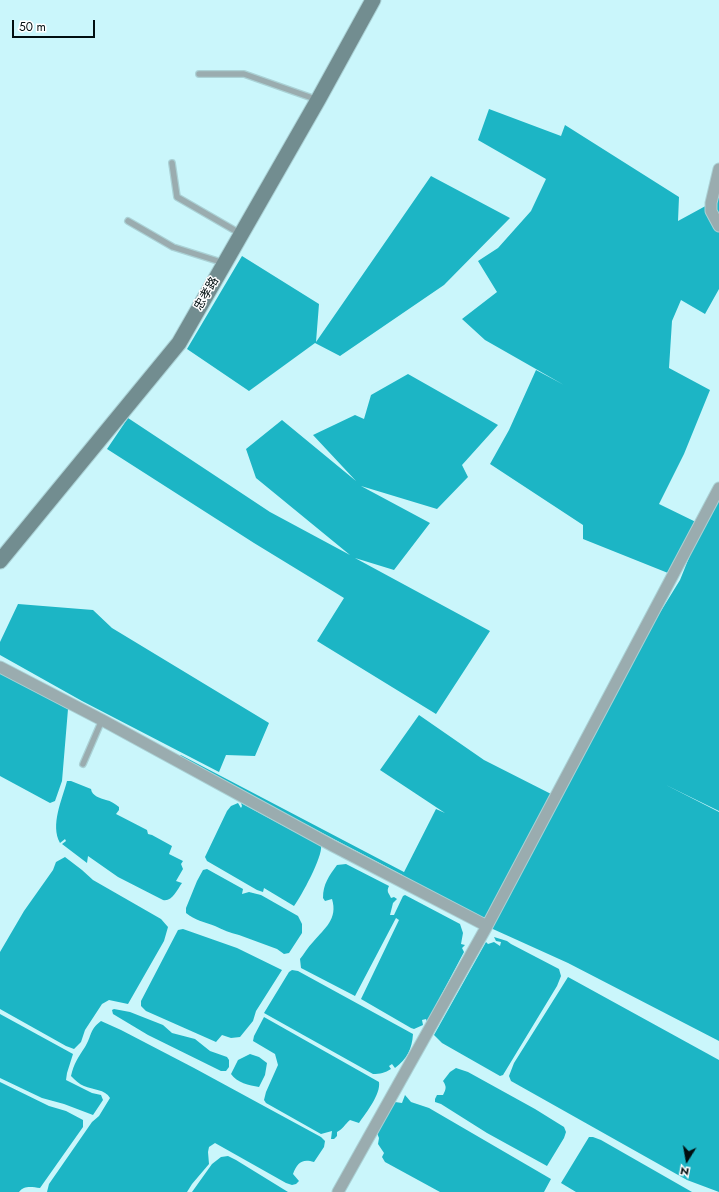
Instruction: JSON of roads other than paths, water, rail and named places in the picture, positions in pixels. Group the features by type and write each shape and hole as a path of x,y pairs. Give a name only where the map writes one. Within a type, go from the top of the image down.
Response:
{"street":[{"name":"忠孝路","path":"0,561 179,343 318,100 373,0"},
{"path":"719,169 711,202 712,211 719,226"},
{"path":"338,1192 487,926 719,488"},
{"path":"0,667 102,720 333,846 487,926"}],"lane":[{"path":"199,74 244,74 318,100"},
{"path":"172,163 177,197 241,234"},
{"path":"128,221 173,247 224,263"},
{"path":"83,764 102,720"}],"water":[{"path":"489,109 561,136 565,125 679,197 678,221 711,203 719,163 719,289 705,314 681,300 672,321 669,368 710,390 684,454 659,504 702,525 719,494 719,811 666,785 719,812 719,1041 568,963 484,925 399,882 436,809 445,813 380,770 419,715 484,760 555,796 613,689 680,580 701,528 668,573 583,539 583,525 490,464 509,430 536,370 564,385 485,340 462,319 497,292 478,261 498,248 531,211 546,179 478,140"},
{"path":"431,176 510,218 444,285 340,356 315,343 249,391 187,349 242,256 319,304 316,342"},
{"path":"408,374 498,425 462,465 468,477 437,509 361,486 430,523 394,570 355,558 490,631 436,714 317,641 344,598 254,543 107,449 128,418 270,512 350,555 256,478 246,449 282,420 356,481 313,435 355,415 364,419 371,395"},
{"path":"18,604 93,610 112,628 269,723 255,756 226,755 219,772 82,701 0,655 0,642"},
{"path":"0,673 68,709 62,781 55,801 50,803 0,776"},
{"path":"67,781 71,781 91,789 97,796 119,807 116,814 147,830 148,834 172,846 169,854 183,861 181,864 183,869 176,881 182,883 172,897 163,900 118,877 88,856 87,863 62,844 66,841 65,839 60,843 56,828 58,812"},
{"path":"238,803 241,808 241,803 321,846 319,858 315,867 294,906 264,888 263,892 257,890 207,861 205,857 227,811 231,806"},
{"path":"65,857 93,880 161,919 168,927 164,941 128,1004 109,1000 102,1004 85,1030 81,1042 74,1049 0,1009 0,952 24,911 53,870 56,862"},
{"path":"346,864 389,886 388,891 391,898 394,897 397,899 393,903 390,915 394,915 403,896 405,895 460,924 463,933 461,944 465,945 462,948 464,952 427,1022 426,1019 422,1020 423,1025 414,1029 411,1028 361,999 399,920 396,918 355,996 301,968 300,959 309,946 326,928 332,918 332,899 325,901 323,898 327,880 337,865"},
{"path":"207,869 243,889 242,894 249,892 261,895 298,916 302,924 302,933 289,953 284,954 277,949 200,921 186,913 186,908 197,881 203,870"},
{"path":"183,929 237,948 282,970 256,1011 253,1021 240,1037 231,1038 222,1035 216,1042 146,1011 141,1006 141,1001 178,930"},
{"path":"494,937 507,941 559,969 561,976 557,986 503,1075 500,1076 442,1043 434,1035 486,942 488,944 494,942 500,946 501,942 496,941"},
{"path":"292,970 298,971 413,1034 410,1049 403,1061 395,1068 392,1064 389,1066 391,1069 382,1073 373,1074 264,1013 289,972"},
{"path":"568,977 719,1060 719,1192 687,1180 511,1081 509,1076 514,1063"},
{"path":"114,1009 130,1012 163,1025 172,1033 195,1039 210,1051 227,1057 229,1060 229,1067 226,1071 221,1071 148,1035 113,1014 112,1010"},
{"path":"0,1014 73,1054 66,1080 92,1093 101,1095 103,1100 93,1115 64,1104 42,1098 0,1078"},
{"path":"264,1017 379,1082 378,1092 369,1109 359,1123 350,1120 337,1132 337,1136 334,1139 331,1139 332,1131 321,1134 266,1103 264,1100 266,1092 278,1065 275,1054 253,1041"},
{"path":"101,1021 194,1068 321,1137 325,1141 324,1147 314,1162 303,1161 298,1164 293,1174 299,1181 292,1185 215,1143 209,1147 209,1164 187,1192 47,1192 49,1184 92,1122 99,1116 110,1098 102,1091 82,1085 71,1076 75,1064 93,1030"},
{"path":"250,1054 259,1057 267,1063 265,1075 259,1087 240,1082 231,1074 238,1060"},
{"path":"456,1068 468,1072 535,1109 564,1127 566,1132 564,1138 547,1166 487,1133 441,1104 435,1102 437,1095 443,1095 445,1091 446,1086 443,1081 450,1072"},
{"path":"0,1082 49,1106 66,1111 83,1120 83,1127 40,1188 28,1187 23,1188 19,1192 0,1192"},
{"path":"405,1095 411,1102 429,1108 551,1179 544,1192 440,1192 385,1162 382,1157 384,1153 378,1144 379,1138 377,1133 395,1102 402,1103"},
{"path":"589,1137 601,1140 692,1192 576,1192 561,1183"},
{"path":"228,1156 288,1192 192,1192 212,1164 221,1157"}],"waterway":[{"path":"181,757 406,875"}]}
